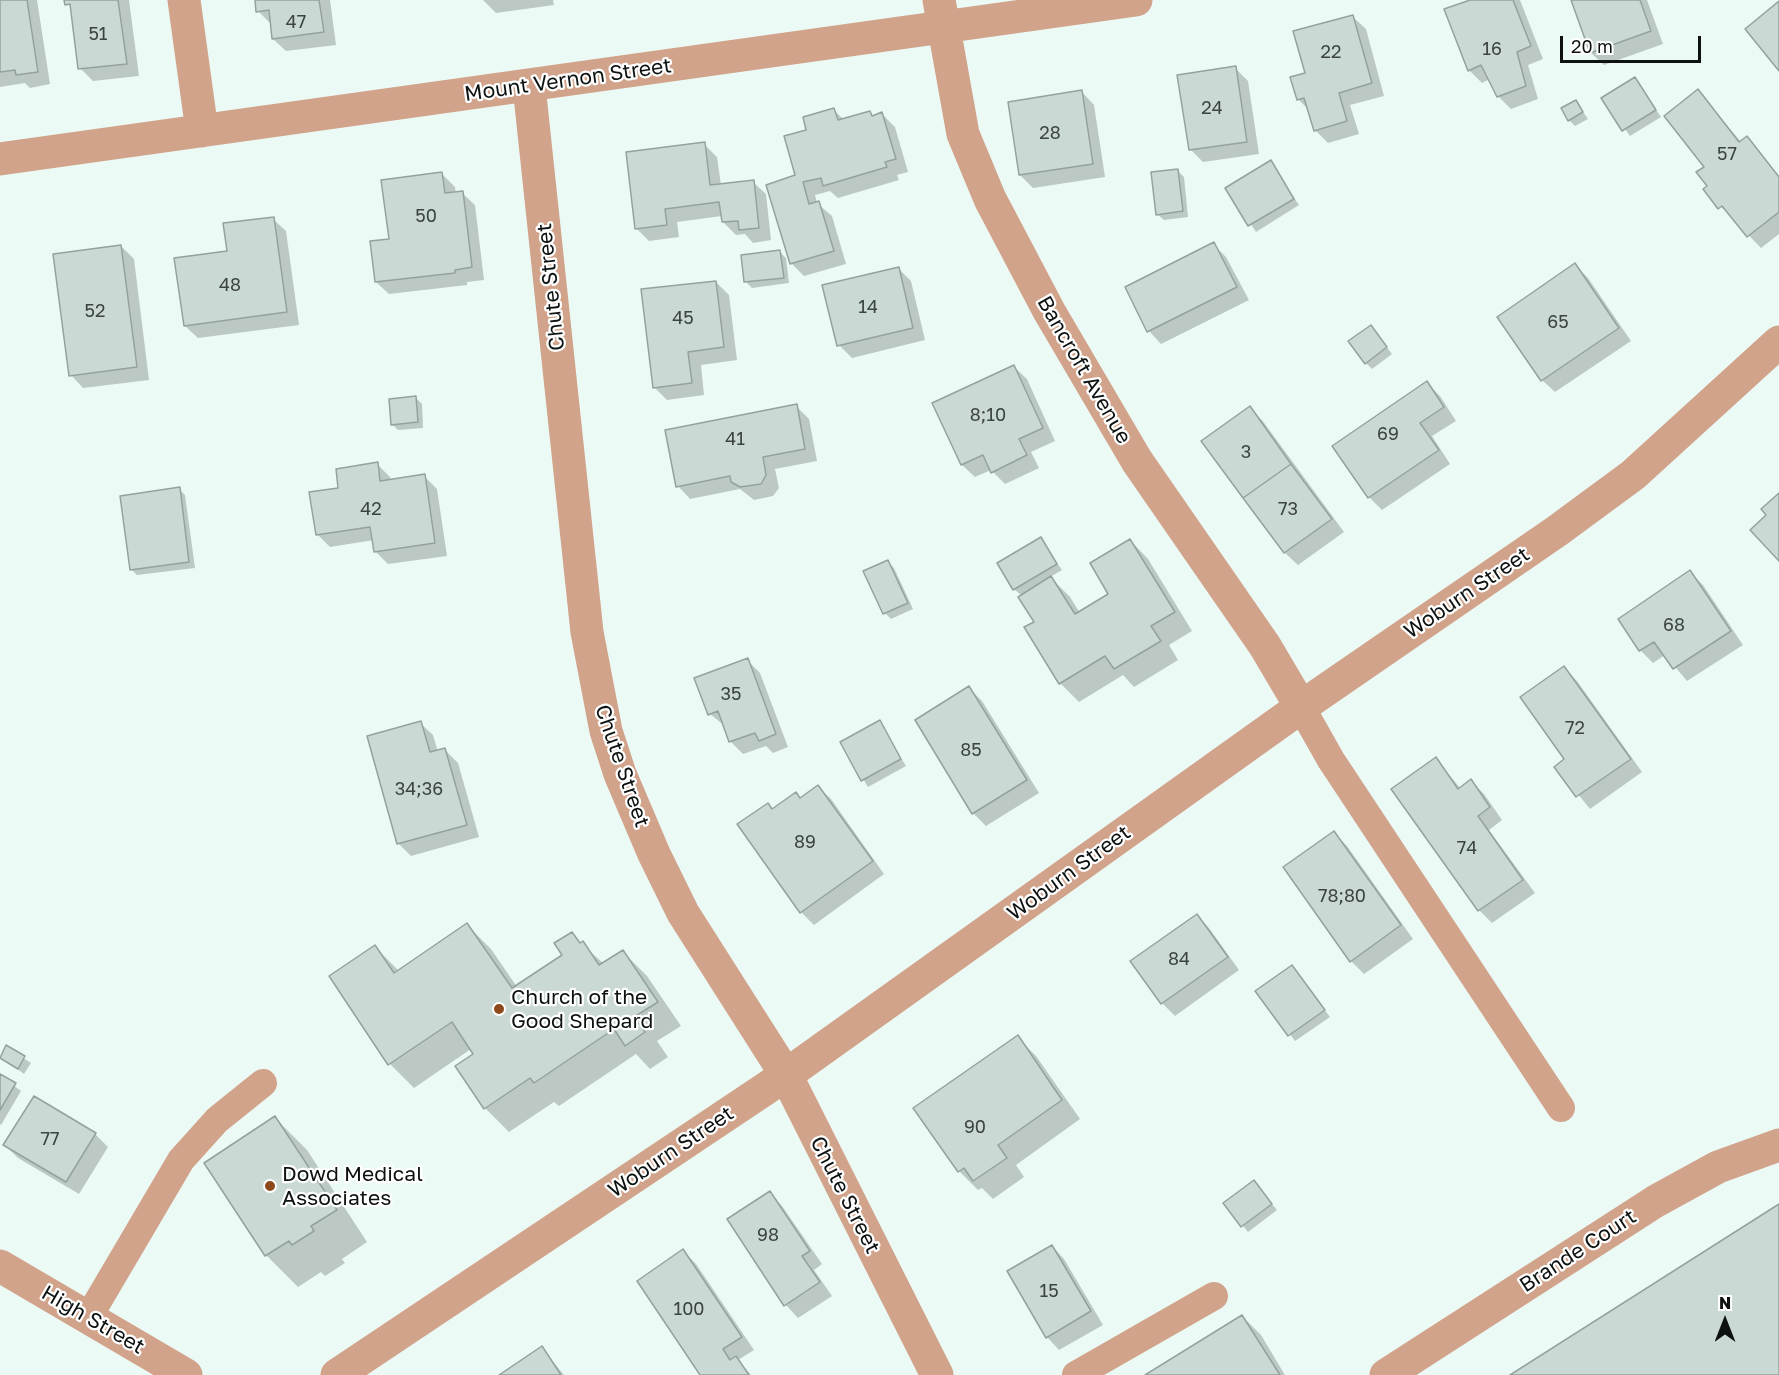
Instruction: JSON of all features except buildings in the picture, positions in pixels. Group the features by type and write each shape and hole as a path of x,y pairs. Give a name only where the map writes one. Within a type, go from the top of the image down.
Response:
{"street":[{"path":"184,0 202,131"},
{"name":"Mount Vernon Street","path":"0,159 529,86 941,14 1136,0"},
{"name":"Bancroft Avenue","path":"941,14 963,134 990,199 1049,310 1137,462 1265,646 1301,707"},
{"name":"Chute Street","path":"529,86 587,632 606,731 634,810 683,913 786,1075 936,1374"},
{"name":"Woburn Street","path":"337,1375 786,1075 1301,707 1557,531 1634,475 1779,342"},
{"name":"Brande Court","path":"1386,1375 1656,1200 1718,1167 1779,1145"},
{"name":"High Street","path":"0,1266 186,1375"}],"lane":[{"path":"1301,707 1331,760 1561,1108"},
{"path":"88,1318 181,1160 217,1120 263,1083"},
{"path":"1076,1375 1214,1296"}],"place":[{"name":"Church of the Good Shepard","path":"499,1009"},
{"name":"Dowd Medical Associates","path":"270,1186"}]}
